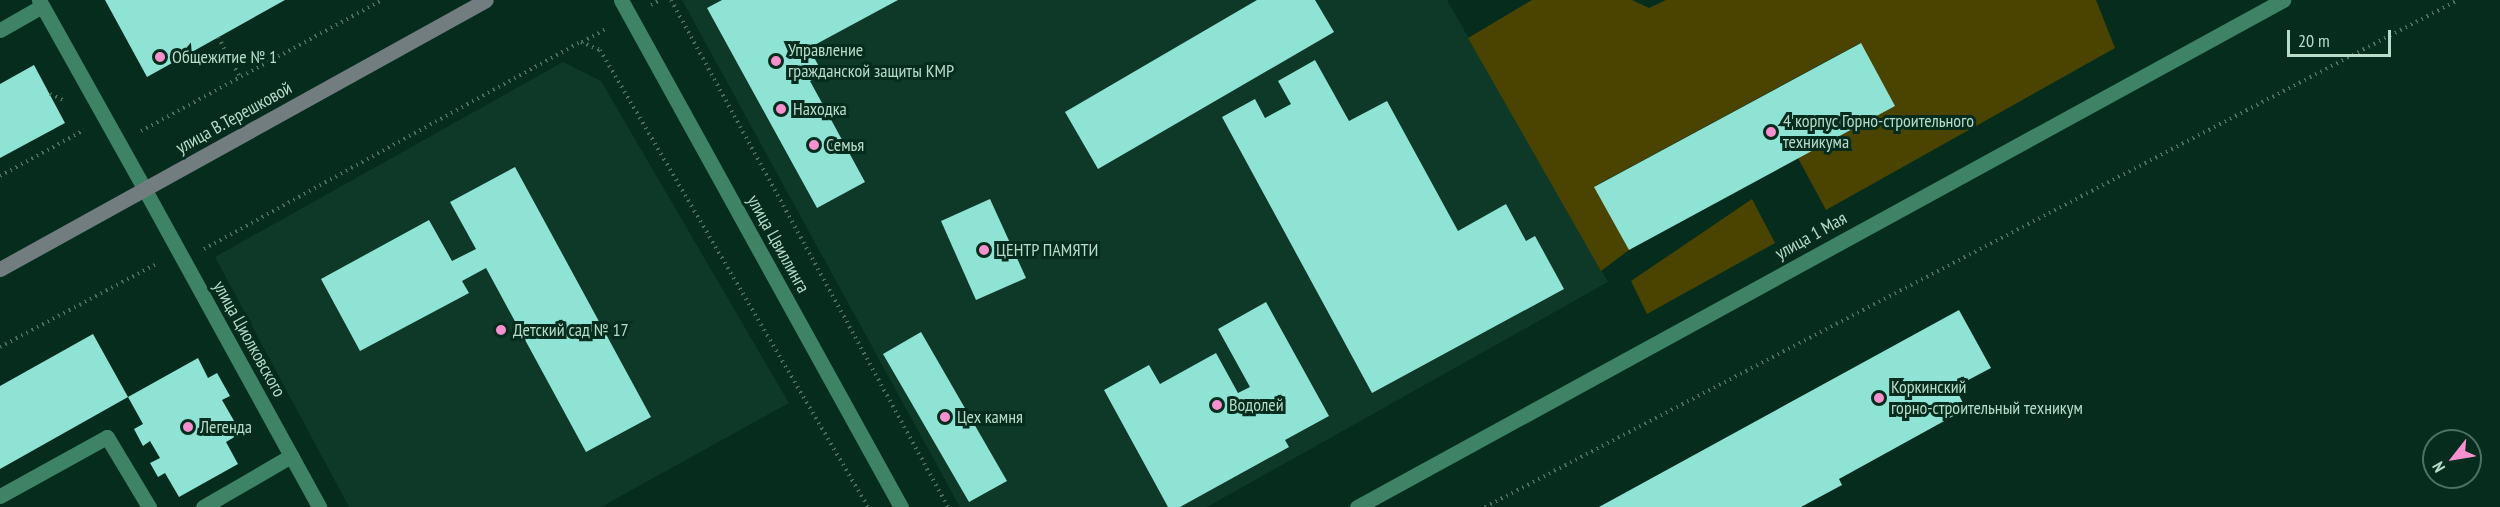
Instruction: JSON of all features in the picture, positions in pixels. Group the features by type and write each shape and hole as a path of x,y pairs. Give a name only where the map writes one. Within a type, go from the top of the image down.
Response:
{"main road":[{"name":"улица В.Терешковой","path":"0,269 486,0"}],"street":[{"name":"улица Цвиллинга","path":"621,0 901,507"},
{"name":"улица 1 Мая","path":"1357,507 2283,0"},
{"name":"улица Циолковского","path":"41,3 319,507"},
{"path":"0,30 41,3"},
{"path":"0,496 106,437 149,507"},
{"path":"203,507 291,456"}],"path":[{"path":"0,176 105,118 140,132 382,0"},
{"path":"670,0 948,507"},
{"path":"1485,507 2458,0"},
{"path":"218,37 240,77"},
{"path":"0,348 163,261 183,260 581,42 600,50 868,507"},
{"path":"50,94 62,98 67,106"},
{"path":"77,123 82,131"}],"shaded area":[{"path":"682,0 1447,0 1608,282 1207,507 960,507"},
{"path":"1532,0 1632,0 1649,8 1666,0 2096,0 2115,48 1826,210 1798,158 1894,106 1860,43 1595,186 1629,250 1601,271 1468,38"},
{"name":"Детский сад № 17","path":"563,62 601,81 789,403 601,507 349,507 215,257"},
{"path":"1752,199 1775,243 1647,314 1631,281"}],"building":[{"name":"Общежитие № 1","path":"105,0 285,0 147,77"},
{"path":"722,0 898,0 809,48 823,74 810,81 865,182 817,208 707,8"},
{"path":"1257,0 1315,0 1334,32 1098,169 1065,112"},
{"name":"4 корпус Горно-строительного техникума","path":"1861,43 1895,106 1629,250 1594,187"},
{"path":"1315,60 1349,121 1387,101 1458,231 1506,204 1526,241 1535,236 1564,289 1372,393 1222,117 1255,99 1265,118 1291,104 1278,81"},
{"path":"34,65 65,123 0,158 0,84"},
{"path":"515,167 651,417 586,452 486,268 462,281 469,293 360,351 321,279 429,220 452,261 476,249 450,202"},
{"name":"ЦЕНТР ПАМЯТИ","path":"990,199 1026,278 976,300 941,221"},
{"name":"Водолей","path":"1266,302 1329,416 1285,440 1289,447 1180,507 1168,507 1104,390 1149,365 1160,384 1216,353 1238,393 1250,387 1218,329"},
{"name":"Коркинский горно-строительный техникум","path":"1959,310 1991,368 1955,387 1966,409 1839,479 1842,485 1801,507 1599,507"},
{"name":"Цех камня","path":"921,332 1007,481 969,502 883,354"},
{"path":"93,334 128,397 0,469 0,386"},
{"name":"Легенда","path":"198,358 208,378 217,373 230,396 222,400 241,433 226,442 238,464 179,497 165,473 158,477 150,463 160,458 150,441 143,446 134,429 143,424 128,397"}],"place":[{"name":"Общежитие № 1","path":"160,57"},
{"name":"Управление гражданской защиты КМР","path":"776,61"},
{"name":"Находка","path":"781,109"},
{"name":"4 корпус Горно-строительного техникума","path":"1771,132"},
{"name":"Семья","path":"814,145"},
{"name":"ЦЕНТР ПАМЯТИ","path":"984,250"},
{"name":"Детский сад № 17","path":"501,330"},
{"name":"Коркинский горно-строительный техникум","path":"1879,398"},
{"name":"Водолей","path":"1217,405"},
{"name":"Цех камня","path":"945,417"},
{"name":"Легенда","path":"188,427"}]}
